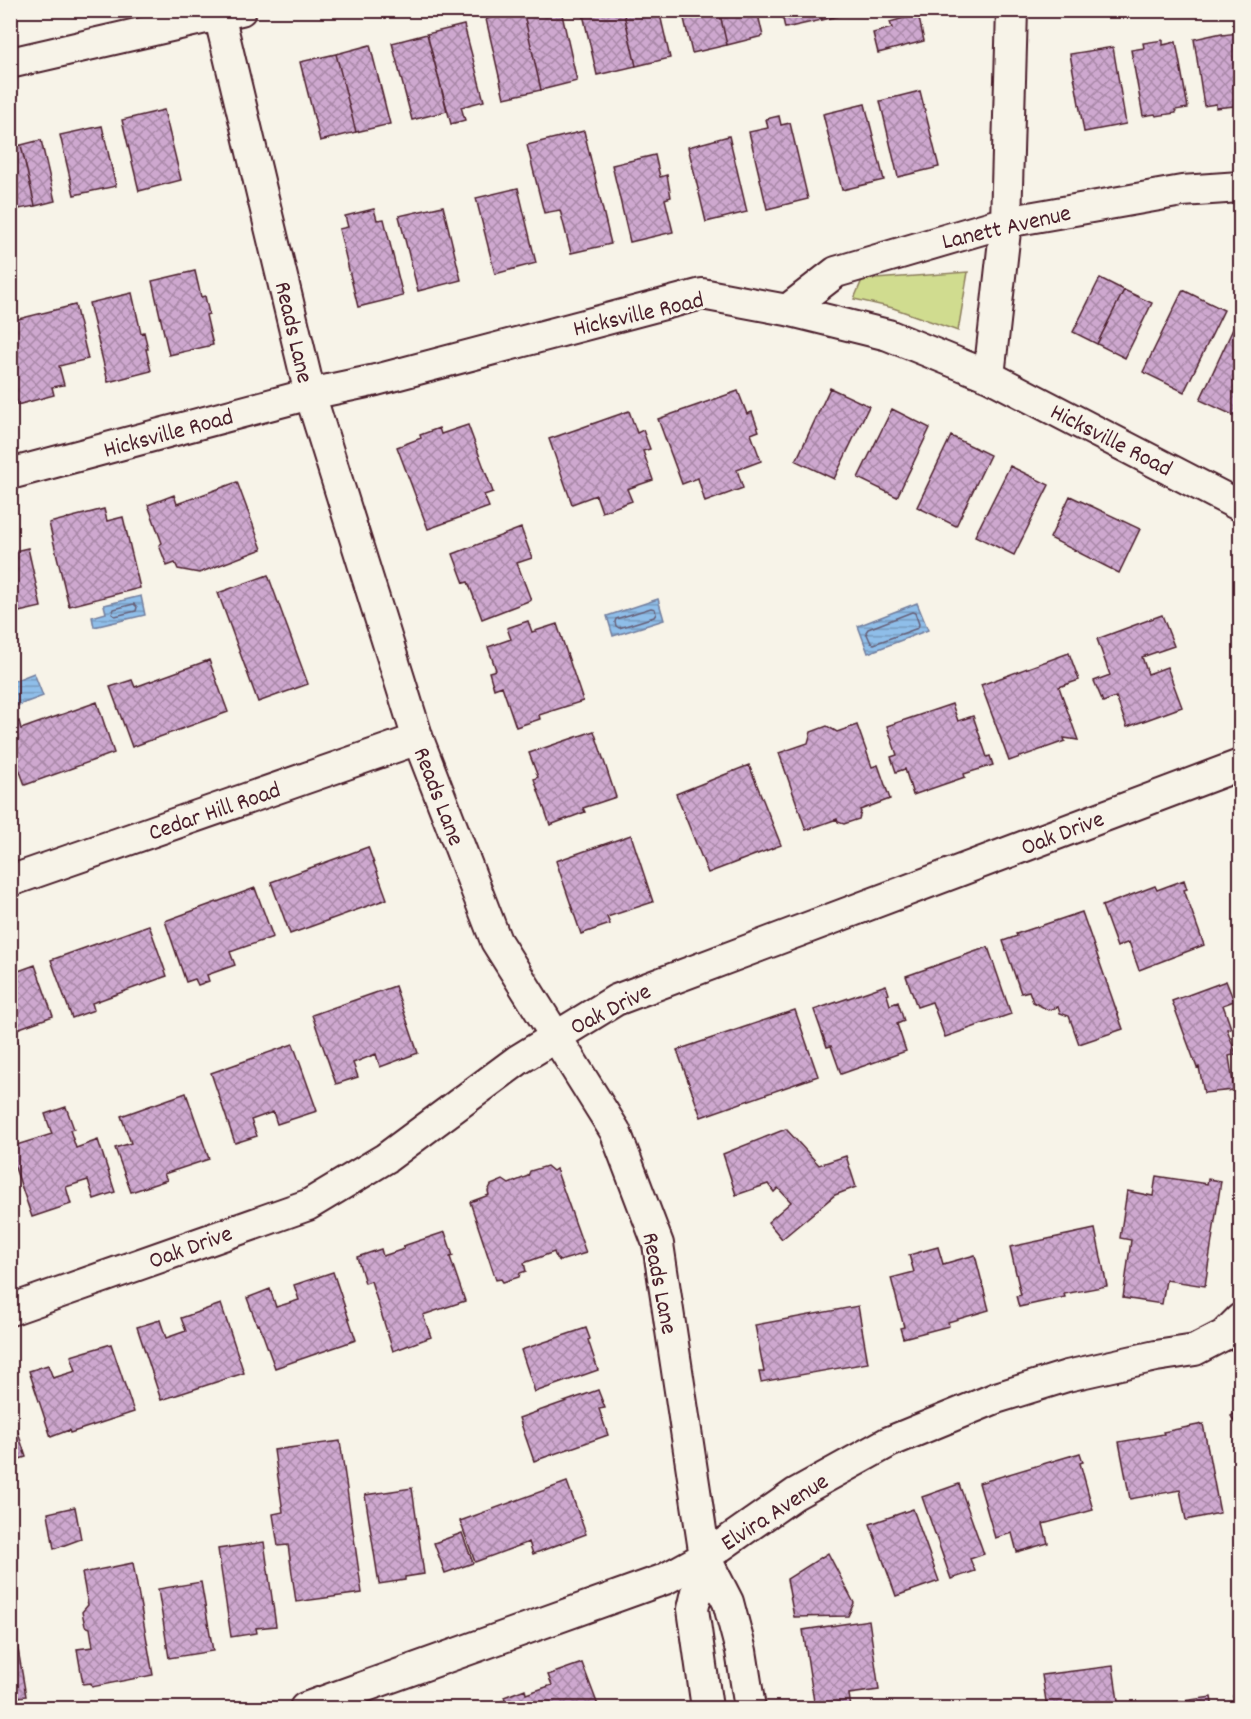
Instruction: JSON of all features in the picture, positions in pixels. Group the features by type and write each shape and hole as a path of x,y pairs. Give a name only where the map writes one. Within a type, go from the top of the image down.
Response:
{"street":[{"path":"989,376 1006,222 1012,10"},
{"path":"10,63 226,12"},
{"name":"Reads Lane","path":"226,12 310,393 418,739 496,941 615,1131 658,1244 705,1557 728,1602 741,1651 750,1708"},
{"name":"Lanett Avenue","path":"787,310 836,272 1006,222 1182,191 1240,187"},
{"name":"Hicksville Road","path":"10,474 310,393 376,380 702,294 787,310 888,335 989,376 1240,506"},
{"name":"Cedar Hill Road","path":"10,882 418,739"},
{"name":"Oak Drive","path":"10,1310 308,1205 386,1158 495,1076 616,1000 1240,765"},
{"name":"Elvira Avenue","path":"305,1708 665,1579 705,1557 795,1494 889,1442 996,1398 1067,1376 1156,1356 1195,1350 1224,1335 1240,1318"},
{"name":"Reads Lane","path":"705,1557 693,1609 707,1708"}],"green space":[{"path":"968,272 958,331 893,308 854,299 862,280"}],"water":[{"path":"141,596 145,615 94,627 92,617 106,613 104,605"},
{"path":"658,599 664,620 613,636 607,616"},
{"path":"917,603 928,630 868,653 858,626"},
{"path":"34,673 43,696 11,708 11,682"}],"building":[{"path":"523,10 561,10 577,81 541,90"},
{"path":"523,10 541,90 504,98 486,19"},
{"path":"582,10 623,10 636,66 597,75"},
{"path":"623,10 659,10 670,58 636,66"},
{"path":"682,10 719,10 727,45 692,53"},
{"path":"719,10 757,10 763,36 727,45"},
{"path":"781,10 820,10 822,20 785,28"},
{"path":"820,10 854,10 855,12 822,20"},
{"path":"918,14 924,41 878,53 873,33 892,28 890,22"},
{"path":"464,25 484,101 461,107 465,120 451,124 427,34"},
{"path":"1222,33 1222,35 1238,33 1240,103 1216,108 1216,104 1204,106 1194,39"},
{"path":"427,34 447,111 412,120 392,43"},
{"path":"1163,40 1163,45 1176,42 1188,108 1175,110 1176,113 1143,116 1131,50 1144,48 1143,43"},
{"path":"370,45 390,124 356,132 336,54"},
{"path":"1113,47 1126,124 1084,132 1070,54"},
{"path":"336,54 356,132 320,141 300,62"},
{"path":"920,91 939,167 898,177 880,101"},
{"path":"865,104 884,180 842,190 823,114"},
{"path":"164,110 181,180 139,191 122,120"},
{"path":"779,116 781,125 790,123 808,199 767,209 749,132 768,128 766,119"},
{"path":"102,126 116,186 74,195 60,135"},
{"path":"584,131 611,244 571,253 560,210 544,213 527,145"},
{"path":"729,136 747,212 706,222 688,147"},
{"path":"41,140 55,201 35,206 21,145"},
{"path":"21,145 35,206 14,210 10,194 10,147"},
{"path":"655,155 660,177 667,175 671,197 665,199 673,232 630,242 612,165"},
{"path":"518,188 536,263 495,274 476,198"},
{"path":"443,206 461,280 418,291 399,216"},
{"path":"374,209 377,220 384,219 403,296 358,307 339,229 348,227 345,216"},
{"path":"195,271 201,297 205,296 209,314 206,315 213,345 169,355 152,281"},
{"path":"1100,278 1124,290 1097,344 1073,332"},
{"path":"1124,290 1152,303 1125,358 1097,344"},
{"path":"1183,290 1224,310 1184,392 1143,372"},
{"path":"132,293 141,333 144,332 151,371 108,382 89,303"},
{"path":"75,305 88,359 59,366 64,385 52,387 54,395 17,405 10,376 15,373 10,357 10,321"},
{"path":"1239,316 1240,414 1239,418 1200,400"},
{"path":"830,388 869,406 834,479 796,461"},
{"path":"738,391 747,414 752,412 759,431 751,434 761,461 737,470 743,488 705,502 698,478 682,484 658,419"},
{"path":"892,409 930,428 897,497 858,478"},
{"path":"629,411 637,433 643,430 650,449 643,451 653,480 627,489 632,501 602,512 596,495 572,504 549,439"},
{"path":"468,425 493,492 484,495 489,507 428,529 397,447 439,428 441,434"},
{"path":"951,436 990,455 956,526 917,507"},
{"path":"1010,466 1049,485 1014,555 975,536"},
{"path":"237,482 262,549 199,573 178,569 175,563 167,566 159,545 162,543 148,505 174,495 177,504"},
{"path":"1070,496 1140,529 1119,573 1050,538"},
{"path":"104,509 107,521 123,517 140,588 69,606 49,523"},
{"path":"521,528 532,558 517,563 531,600 482,619 468,582 464,583 453,554"},
{"path":"28,548 41,607 10,614 10,552"},
{"path":"268,575 308,684 258,702 218,593"},
{"path":"1162,615 1174,646 1142,657 1148,674 1167,667 1182,707 1127,727 1116,697 1103,702 1094,681 1110,675 1097,639"},
{"path":"528,621 532,632 557,624 583,701 539,715 540,719 516,727 502,686 494,689 489,672 496,670 488,647 511,639 507,628"},
{"path":"1069,653 1079,680 1059,687 1078,740 1064,738 1065,741 1009,761 981,685"},
{"path":"209,660 228,712 132,747 110,687 132,680 135,687"},
{"path":"97,702 114,753 25,785 10,744 10,724 19,721 21,729"},
{"path":"952,704 958,721 973,716 987,757 990,756 993,765 913,795 905,769 896,772 891,757 897,755 887,726"},
{"path":"857,725 872,767 878,765 890,799 860,810 859,819 844,824 838,822 837,819 806,830 779,753 808,743 811,732 827,726 837,732"},
{"path":"594,731 616,797 583,808 585,812 550,825 534,779 538,777 529,753"},
{"path":"749,765 781,845 708,873 676,794"},
{"path":"631,835 653,902 607,917 610,924 581,934 556,861"},
{"path":"368,847 387,899 290,934 271,882"},
{"path":"1184,880 1187,889 1184,890 1204,945 1139,970 1129,942 1117,947 1102,906 1155,886 1157,890"},
{"path":"255,888 273,937 230,952 235,965 207,975 209,981 198,985 195,979 186,982 165,921"},
{"path":"1082,912 1123,1029 1079,1044 1069,1016 1060,1013 1058,1007 1048,1010 1033,1002 1029,991 1021,993 1003,941 1017,936 1016,934"},
{"path":"149,925 167,976 92,1003 94,1010 72,1018 51,960"},
{"path":"988,947 1011,1014 945,1037 932,1002 917,1007 906,976"},
{"path":"35,965 53,1016 14,1030 18,1042 10,1045 10,974"},
{"path":"1226,981 1234,1001 1223,1005 1231,1028 1227,1029 1236,1054 1229,1056 1234,1090 1204,1093 1199,1067 1197,1068 1172,1001"},
{"path":"886,985 890,1005 898,1002 904,1021 897,1024 906,1051 841,1074 831,1046 827,1047 814,1010"},
{"path":"395,986 418,1053 380,1067 376,1054 353,1063 358,1077 336,1084 312,1015"},
{"path":"795,1010 818,1076 701,1117 677,1050"},
{"path":"293,1044 317,1111 277,1124 273,1112 251,1120 257,1136 235,1143 211,1073"},
{"path":"186,1093 209,1159 164,1174 167,1180 131,1192 115,1148 131,1143 121,1116"},
{"path":"66,1107 74,1129 70,1130 76,1148 98,1140 115,1192 94,1199 88,1180 66,1187 71,1204 32,1217 10,1147 52,1134 45,1114"},
{"path":"786,1129 819,1165 846,1156 856,1187 835,1195 782,1239 768,1222 791,1202 778,1188 774,1192 768,1184 736,1195 723,1154"},
{"path":"547,1166 553,1171 556,1169 586,1253 560,1261 554,1252 524,1263 526,1271 520,1273 519,1277 503,1282 501,1279 496,1280 470,1202 489,1195 491,1185 503,1180 509,1184 528,1176 530,1171"},
{"path":"1156,1176 1207,1184 1208,1179 1221,1181 1205,1286 1166,1280 1162,1304 1123,1298 1131,1240 1120,1238 1127,1191 1153,1196"},
{"path":"1095,1229 1107,1286 1064,1294 1065,1297 1019,1307 1016,1296 1021,1295 1010,1247"},
{"path":"445,1232 453,1256 450,1257 465,1301 423,1315 431,1337 393,1351 371,1281 365,1283 357,1257 381,1249 383,1256 404,1249 403,1246"},
{"path":"938,1247 943,1264 975,1255 989,1310 948,1322 949,1326 903,1338 900,1328 904,1327 891,1278 914,1272 909,1255"},
{"path":"333,1272 356,1340 275,1368 247,1298 270,1289 276,1307 299,1300 294,1285"},
{"path":"221,1304 244,1373 161,1400 137,1327 160,1320 166,1338 186,1331 181,1318"},
{"path":"858,1306 868,1363 761,1382 759,1372 764,1372 755,1325"},
{"path":"586,1328 598,1370 535,1392 521,1350"},
{"path":"111,1344 134,1412 51,1437 29,1371 48,1365 53,1378 76,1371 71,1356"},
{"path":"598,1390 605,1408 599,1409 608,1435 534,1461 519,1418"},
{"path":"10,1408 26,1457 10,1462"},
{"path":"1240,1410 1240,1431 1231,1416"},
{"path":"1203,1424 1220,1513 1186,1520 1180,1490 1130,1499 1119,1442"},
{"path":"340,1441 362,1593 296,1602 288,1545 278,1546 273,1514 283,1512 274,1450"},
{"path":"1080,1453 1083,1462 1080,1463 1093,1510 1043,1524 1048,1543 1017,1552 1012,1533 995,1538 979,1483"},
{"path":"567,1482 586,1534 533,1554 529,1542 475,1562 460,1521"},
{"path":"959,1484 984,1554 970,1559 975,1571 951,1579 922,1497"},
{"path":"412,1488 424,1574 379,1584 365,1495"},
{"path":"75,1507 81,1539 54,1549 48,1513"},
{"path":"913,1509 939,1581 896,1596 870,1524"},
{"path":"462,1533 473,1563 445,1573 434,1543"},
{"path":"264,1542 276,1626 256,1628 257,1633 231,1637 218,1549"},
{"path":"828,1553 854,1603 848,1616 794,1617 787,1579"},
{"path":"133,1563 153,1675 92,1687 91,1683 83,1684 77,1649 93,1647 90,1628 85,1626 82,1612 88,1605 82,1573"},
{"path":"201,1582 213,1651 169,1658 158,1589"},
{"path":"10,1602 26,1696 10,1698"},
{"path":"869,1620 879,1690 849,1694 851,1708 815,1708 803,1630"},
{"path":"582,1663 599,1708 496,1708 494,1704 505,1700 504,1697 525,1689 526,1694 552,1685 548,1675"},
{"path":"1113,1666 1119,1708 1047,1708 1042,1675"},
{"path":"1240,1694 1240,1708 1236,1708 1233,1696"},
{"path":"1211,1697 1213,1708 1142,1708 1142,1707"}]}
